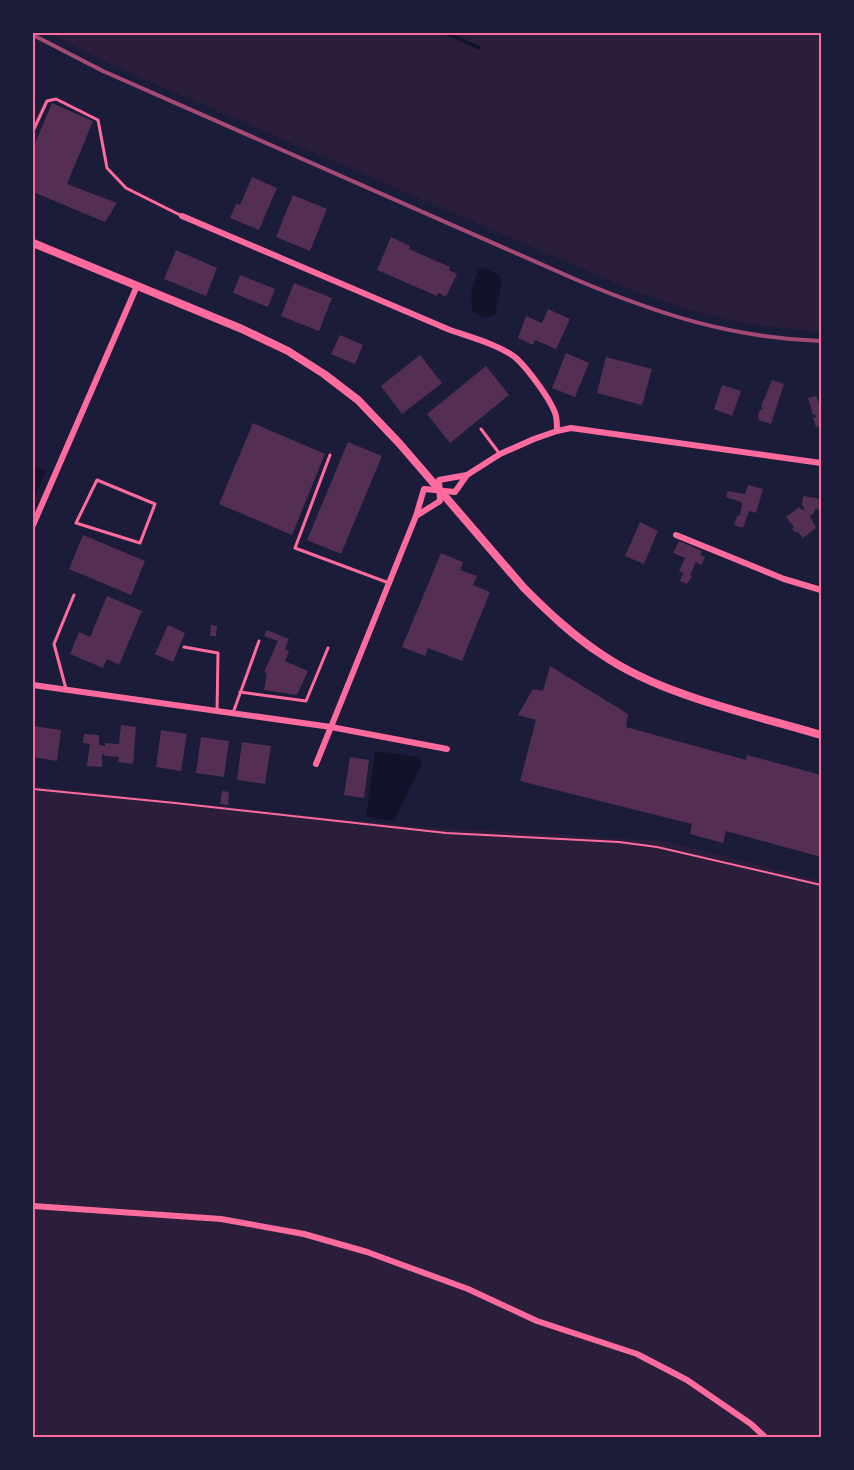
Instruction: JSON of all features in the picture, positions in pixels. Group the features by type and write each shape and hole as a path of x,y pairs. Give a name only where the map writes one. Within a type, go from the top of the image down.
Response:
{"street":[{"path":"182,216 439,326 489,344 515,357 550,404 556,416 557,431"},
{"path":"33,243 242,329 288,351 324,374 358,400 399,443 538,603 567,629 602,655 641,677 683,694 821,735"},
{"path":"33,525 137,286"},
{"path":"315,764 416,516 424,489 455,492 467,475 500,454 557,431 571,428 821,463"},
{"path":"416,516 440,501 439,480 467,475"},
{"path":"676,535 784,579 821,590"},
{"path":"33,685 332,727 447,749"},
{"path":"33,1206 221,1219 304,1234 367,1252 468,1289 537,1321 637,1354 687,1380 751,1424 765,1437"}],"lane":[{"path":"33,131 47,101 56,99 98,120 107,168 126,188 182,216"},
{"path":"481,429 500,454"},
{"path":"330,456 295,548 389,583"},
{"path":"97,480 155,504 140,543 76,523 97,480"},
{"path":"66,689 54,644 74,595"},
{"path":"233,713 259,641"},
{"path":"184,647 218,653 218,711"},
{"path":"240,692 306,701 328,648"}],"path":[{"path":"33,789 446,834 619,842 657,847 821,885"}],"shaded area":[{"path":"47,33 821,33 821,332 728,320 690,310 629,289 107,63"},
{"path":"484,268 497,274 502,280 495,315 484,318 472,311 471,294 478,270"},
{"path":"33,465 46,471 33,501"},
{"path":"375,751 418,757 422,763 394,821 366,817"},
{"path":"33,786 408,826 665,841 821,881 821,1437 33,1437"}],"building":[{"path":"52,103 93,121 67,184 117,203 105,222 33,192 35,169 33,168 33,148"},
{"path":"252,177 277,188 259,230 230,218 236,204 240,205"},
{"path":"293,195 327,209 310,251 276,237"},
{"path":"391,237 410,246 409,249 450,267 449,270 457,274 446,297 438,293 437,296 377,270"},
{"path":"176,250 217,268 206,296 164,279"},
{"path":"240,275 275,289 268,307 233,293"},
{"path":"294,283 332,298 319,331 281,316"},
{"path":"548,309 570,319 556,349 535,340 533,345 518,338 526,316 542,323"},
{"path":"340,335 363,345 355,364 331,354"},
{"path":"566,353 589,363 575,397 552,388"},
{"path":"420,355 442,383 402,414 381,386"},
{"path":"606,357 652,369 642,405 597,393"},
{"path":"486,366 509,395 450,443 427,414"},
{"path":"772,380 784,384 771,424 759,420 758,417 759,411 763,409 761,406"},
{"path":"722,385 741,391 732,416 714,409"},
{"path":"816,396 821,403 821,426 816,427 813,418 816,417 815,414 813,415 808,398"},
{"path":"253,423 325,454 292,535 219,504"},
{"path":"348,442 382,456 341,554 307,540"},
{"path":"748,485 763,489 756,513 749,511 743,528 734,525 737,516 740,515 741,502 726,497 728,491 745,494"},
{"path":"803,496 821,499 821,510 815,509 810,516 816,528 803,538 792,529 794,527 786,517 799,507 802,510 805,509 802,505"},
{"path":"640,522 658,531 644,564 625,556"},
{"path":"83,535 145,561 131,595 69,569"},
{"path":"679,541 702,551 700,555 705,557 701,565 696,562 687,584 680,581 683,573 679,571 685,558 673,553"},
{"path":"441,553 463,562 460,570 477,576 473,585 490,592 462,661 428,648 425,656 402,647"},
{"path":"107,596 142,611 119,665 107,659 103,668 70,654 79,632 90,637"},
{"path":"168,625 185,633 173,662 155,654"},
{"path":"211,625 217,626 216,636 210,636"},
{"path":"267,630 289,639 285,649 289,651 285,661 308,671 297,695 264,690 267,673 264,672 278,641 264,636"},
{"path":"550,666 628,714 626,727 746,760 747,755 821,775 821,857 726,831 723,843 690,834 692,824 520,781 536,720 518,715 533,689 543,691"},
{"path":"121,725 136,727 133,764 118,762 119,757 102,754 102,767 87,766 90,744 83,743 84,734 99,735 99,745 119,744"},
{"path":"33,726 61,730 57,761 33,757"},
{"path":"161,730 187,734 181,771 156,767"},
{"path":"201,737 229,741 224,777 196,773"},
{"path":"242,742 271,746 265,784 237,780"},
{"path":"350,757 369,760 364,798 344,795"},
{"path":"222,791 229,792 228,805 220,804"}],"waterway":[{"path":"447,33 479,48"}],"railway":[{"path":"33,35 103,71 607,292 666,313 726,329 788,339 821,341"}]}
